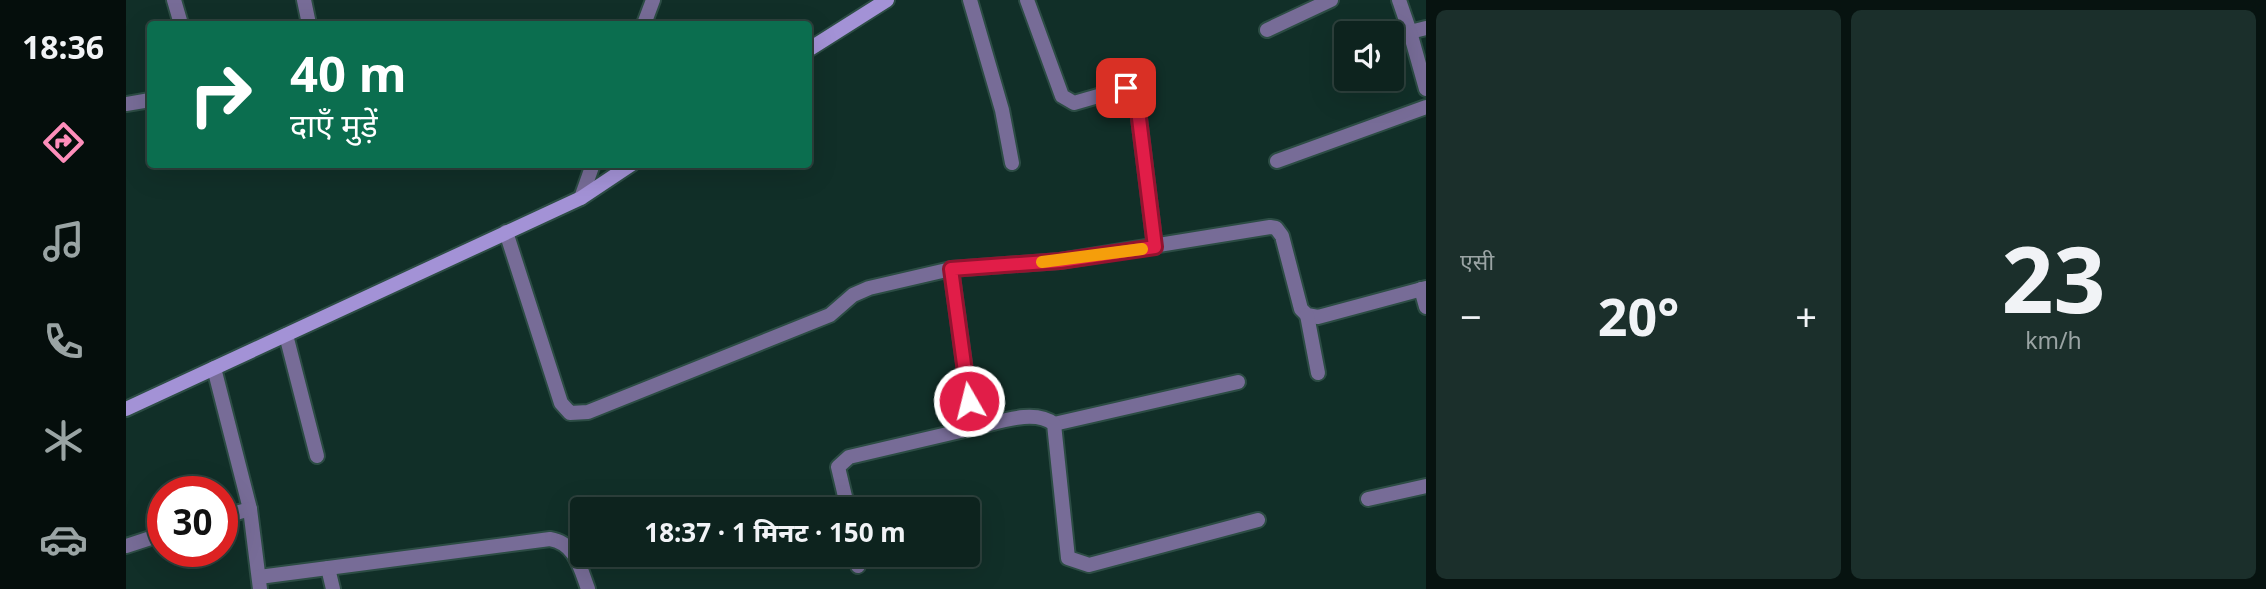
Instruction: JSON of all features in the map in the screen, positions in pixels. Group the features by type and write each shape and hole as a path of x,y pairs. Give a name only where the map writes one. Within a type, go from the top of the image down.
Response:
{"street":[{"path":"174,0 180,21"},
{"path":"304,0 308,21"},
{"path":"645,21 653,0"},
{"path":"812,47 887,0"},
{"path":"970,0 1002,110 1012,163"},
{"path":"1027,0 1062,96 1074,103 1126,88 1136,94 1155,247"},
{"path":"1267,30 1331,0"},
{"path":"1399,0 1426,89"},
{"path":"1410,32 1426,28"},
{"path":"126,104 147,100"},
{"path":"1277,161 1426,107"},
{"path":"581,198 592,168"},
{"path":"126,409 581,198 626,168"},
{"path":"506,232 561,403 570,412 588,412 830,315 853,295 869,288 951,269 1060,261 1276,228 1282,236 1301,309 1307,315 1318,373"},
{"path":"951,269 973,428"},
{"path":"1307,315 1318,317 1423,288 1426,307"},
{"path":"286,335 317,456"},
{"path":"214,368 250,509 260,583 328,568 550,539 562,541 573,552 588,589"},
{"path":"845,497 838,467 849,457 1026,417 1045,417 1055,424 1238,382"},
{"path":"1055,424 1068,558 1076,563 1088,565 1258,520"},
{"path":"1368,499 1426,486"},
{"path":"238,512 250,509"},
{"path":"126,546 147,539"},
{"path":"328,568 332,589"}],"slow traffic":[{"path":"1042,262 1142,249"}],"route":[{"path":"969,401 951,269 1060,261 1155,247 1136,94 1132,89 1126,88"}]}
